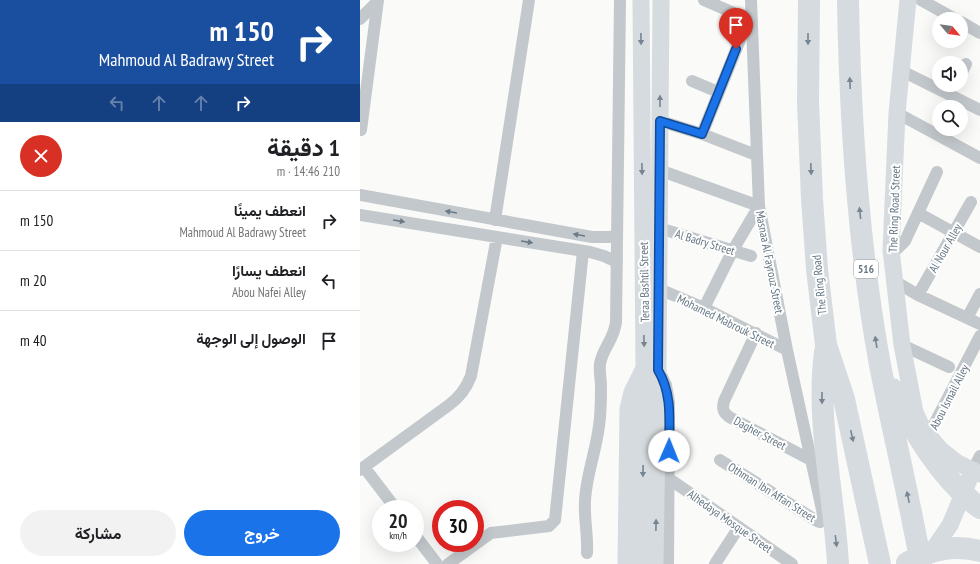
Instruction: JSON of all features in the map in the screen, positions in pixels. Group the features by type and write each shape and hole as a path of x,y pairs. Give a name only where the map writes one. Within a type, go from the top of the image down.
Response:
{"highway":[{"name":"The Ring Road","path":"809,0 808,102 812,199 817,269 826,345 844,399 879,556"},
{"name":"516","path":"848,0 852,112 862,239 880,364 916,535 927,558"},
{"path":"826,345 823,376 823,420 838,564"},
{"path":"880,364 912,424 949,480 980,508"},
{"path":"906,564 960,548 980,551"}],"street":[{"path":"495,220 529,0"},
{"path":"587,553 588,534 585,503 600,425 600,361 614,334 615,328 620,0"},
{"name":"Teraa Bashtil Street","path":"641,0 651,286 655,564"},
{"name":"Teraa Bashtil Street","path":"651,286 659,228 660,0"},
{"path":"702,134 718,92 750,21 704,0"},
{"name":"Masnaa Al Fayrouz Street","path":"751,0 750,21 759,206 786,350 823,514 822,519"},
{"name":"The Ring Road Street","path":"908,0 897,113 891,250 896,282 902,344 915,412 928,436"},
{"path":"921,0 942,12"},
{"path":"360,19 378,1"},
{"path":"361,130 364,72 378,1"},
{"path":"968,26 980,33"},
{"path":"900,70 932,82"},
{"path":"692,81 718,92"},
{"path":"956,92 980,110"},
{"path":"897,113 980,158"},
{"path":"660,121 702,134 756,155"},
{"path":"659,170 759,206 733,250 704,308"},
{"path":"891,250 901,246 905,241 937,172"},
{"path":"360,195 592,238 617,235"},
{"name":"Al Nour Alley","path":"918,295 971,202"},
{"path":"918,213 980,247"},
{"path":"360,215 583,251 604,256 617,262"},
{"name":"Al Badry Street","path":"659,228 751,256"},
{"path":"389,500 362,468 459,398 466,388 471,376 497,237"},
{"path":"448,564 491,533 548,526 555,520 583,251"},
{"path":"896,282 918,295 980,324"},
{"name":"Mohamed Mabrouk Street","path":"651,286 704,308 756,333 786,350"},
{"path":"967,318 980,294"},
{"name":"Dagher Street","path":"756,333 722,408 725,414 731,418 811,460"},
{"name":"Abou Ismail Alley","path":"928,436 980,336"},
{"path":"902,344 948,367"},
{"path":"626,564 628,409 632,392 639,376 651,369"},
{"name":"Teraa Bashtil Street","path":"651,369 666,385 669,402 668,564"},
{"name":"Teraa Bashtil Street","path":"641,564 651,369"},
{"path":"927,558 950,526 978,467 956,462 941,450 928,436"},
{"name":"Othman Ibn Affan Street","path":"720,460 817,521 820,522 822,519"},
{"name":"Alhedaya Mosque Street","path":"668,478 739,527 784,562"},
{"path":"715,564 739,527"},
{"path":"424,547 437,564"}],"route":[{"path":"669,451 668,393 666,385 658,370 660,121 702,134 736,49"}]}
